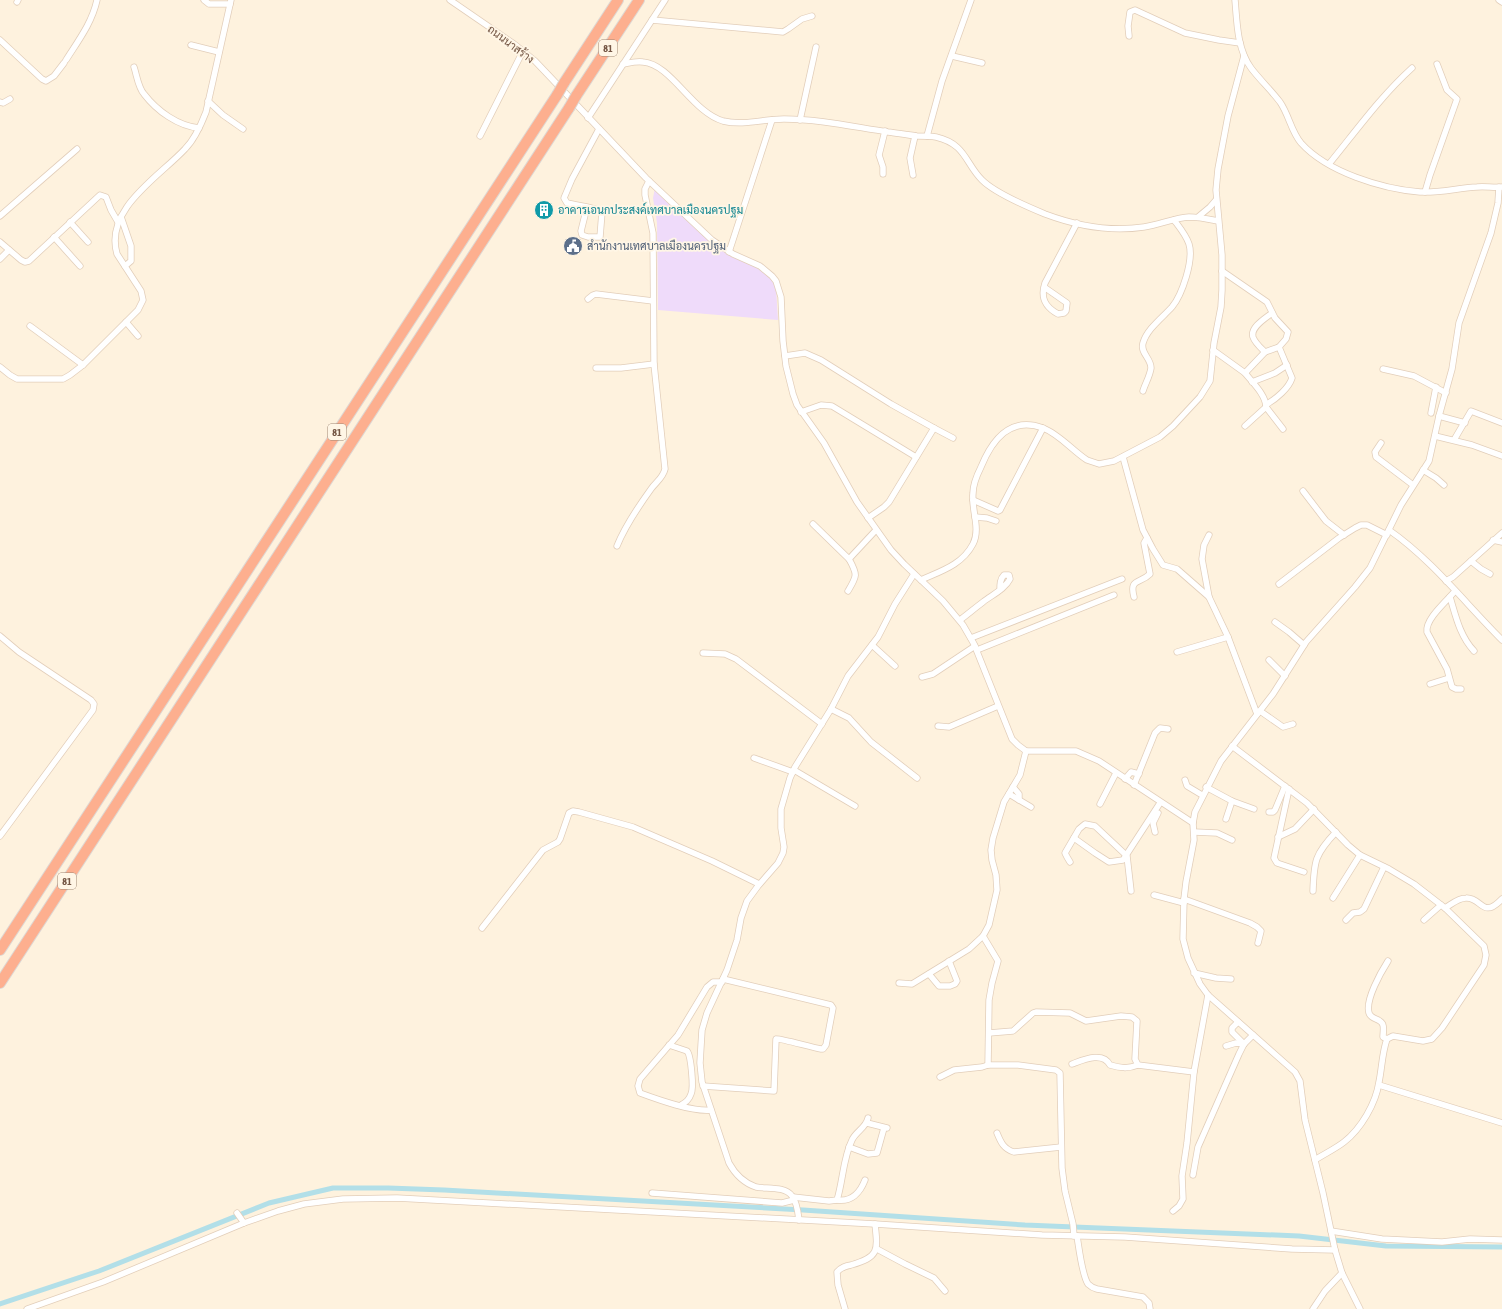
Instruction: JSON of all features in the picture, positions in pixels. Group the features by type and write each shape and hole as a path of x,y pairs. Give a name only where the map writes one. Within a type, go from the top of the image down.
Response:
{"highway":[{"name":"81","path":"0,950 618,0"},
{"name":"81","path":"0,983 639,0"}],"street":[{"path":"0,40 46,81 54,76 89,23 97,0"},
{"path":"0,367 17,379 61,380 83,365 138,310 143,300 141,291 117,254 115,247 119,220 137,195 155,176 186,148 199,128 208,101 230,2 209,4 204,0"},
{"name":"ถนนนาสร้าง","path":"450,0 523,51 544,70 582,112 649,181 712,240 730,252 760,266 776,281 781,297 785,356 793,394 801,412 824,443 844,481 891,550 943,601 960,620 976,648 1012,739 1018,746 1026,750"},
{"path":"588,118 665,0"},
{"path":"927,136 938,93 971,0"},
{"path":"1235,0 1240,43 1244,56 1250,67 1281,103 1300,141 1308,150 1329,164 1356,178 1388,186 1425,192 1451,191 1479,187 1500,187 1491,233 1459,323 1452,368 1430,456 1423,470 1401,504 1370,568 1304,646 1285,676 1221,761 1202,795 1195,812 1193,824 1194,840 1188,869 1184,901 1183,939 1185,950 1194,973 1208,995 1297,1076 1300,1081 1305,1120 1334,1247 1342,1273 1360,1309"},
{"path":"1129,36 1128,26 1130,12 1135,10 1185,33 1240,43"},
{"path":"652,20 783,32 802,19 812,16"},
{"path":"191,45 219,52"},
{"path":"800,120 816,47"},
{"path":"480,136 523,51"},
{"path":"952,56 982,63"},
{"path":"921,580 953,566 969,550 975,539 976,533 973,500 974,486 991,446 1006,430 1015,427 1032,426 1043,428 1054,434 1078,454 1094,463 1105,464 1123,457 1166,432 1200,397 1210,381 1213,350 1221,307 1222,271 1216,200 1218,169 1228,116 1244,56"},
{"path":"623,64 642,61 653,64 676,84 694,103 710,115 720,120 734,123 772,120 800,120 915,136 936,137 955,145 962,152 982,180 995,189 1044,213 1077,223 1097,228 1131,228 1145,227 1188,217 1198,217 1218,221"},
{"path":"1425,192 1457,99 1447,90 1437,64"},
{"path":"134,68 140,87 148,99 168,117 190,127 199,128"},
{"path":"1329,164 1396,82 1412,68"},
{"path":"0,102 4,103 10,99"},
{"path":"208,101 223,115 243,129"},
{"path":"730,252 772,120"},
{"path":"587,207 581,231 582,235 588,237 600,237 602,212 587,207 567,203 564,198 572,179 599,129"},
{"path":"883,174 882,163 879,156 885,131"},
{"path":"913,176 910,158 915,136"},
{"path":"0,216 77,149"},
{"path":"617,546 630,520 665,471 654,364 654,233 645,195 645,189 649,181"},
{"path":"0,242 25,262 29,261 100,195 106,197 111,210 119,220 131,246 131,261 125,266"},
{"path":"1198,217 1216,200"},
{"path":"1142,391 1151,369 1142,348 1142,343 1151,330 1178,299 1190,260 1189,245 1174,220"},
{"path":"70,222 88,242"},
{"path":"1044,287 1067,303 1064,313 1058,314 1048,307 1043,296 1044,287 1077,223"},
{"path":"54,237 80,266"},
{"path":"0,259 9,250"},
{"path":"1222,271 1267,302 1272,313 1288,332 1286,339 1280,347 1265,352 1245,373"},
{"path":"588,299 593,295 599,294 653,301"},
{"path":"1265,352 1253,337 1253,332 1262,320 1272,313"},
{"path":"126,322 138,336"},
{"path":"30,326 83,365"},
{"path":"1245,426 1274,400 1291,381 1292,375 1280,347"},
{"path":"1213,350 1245,373 1261,394 1266,406 1283,429"},
{"path":"785,356 805,353 821,360 891,404 953,438"},
{"path":"596,368 621,368 654,364"},
{"path":"1252,382 1275,373 1287,365"},
{"path":"1383,369 1414,376 1446,393"},
{"path":"1431,413 1436,387"},
{"path":"801,412 821,405 832,406 916,457"},
{"path":"1454,440 1471,411 1502,423"},
{"path":"1439,416 1465,423"},
{"path":"868,518 889,502 934,428"},
{"path":"973,500 998,511 1000,510 1043,428"},
{"path":"1435,436 1472,445 1502,456"},
{"path":"1381,443 1375,452 1376,457 1413,485"},
{"path":"1123,457 1143,530 1163,565 1180,571 1208,597"},
{"path":"1423,470 1444,485"},
{"path":"1303,491 1326,521 1344,535"},
{"path":"975,518 987,518 996,522"},
{"path":"813,524 849,559 856,570 856,575 848,591"},
{"path":"1280,584 1344,535 1361,525 1367,524 1407,543 1446,581 1502,640"},
{"path":"849,559 876,530"},
{"path":"1446,581 1453,577 1502,533"},
{"path":"1209,535 1202,552 1208,597 1228,637 1258,713 1283,727 1293,724"},
{"path":"1134,597 1132,589 1134,584 1150,574 1144,543 1147,538"},
{"path":"1493,540 1502,542"},
{"path":"1471,561 1476,566 1490,574"},
{"path":"799,1220 794,1201 789,1192 752,1185 738,1176 729,1163 703,1086 700,1063 702,1030 707,1013 732,954 744,908 751,894 778,863 784,853 781,828 781,809 793,771 832,709 848,676 872,646 895,604 914,574"},
{"path":"971,638 1122,579"},
{"path":"960,620 1000,590"},
{"path":"1455,591 1429,621 1427,632 1447,669 1452,687 1461,689"},
{"path":"922,677 933,674 976,648 1114,595"},
{"path":"1450,597 1464,639 1474,651"},
{"path":"1275,622 1289,632 1304,646"},
{"path":"0,636 19,652 91,700 94,704 93,710 69,744 0,836"},
{"path":"1177,652 1228,637"},
{"path":"872,646 895,666"},
{"path":"703,653 725,654 736,659 822,724"},
{"path":"1269,660 1285,676"},
{"path":"1430,684 1449,678"},
{"path":"938,726 949,727 998,706"},
{"path":"832,709 849,718 877,747 917,778"},
{"path":"1134,785 1155,733 1160,728 1168,729"},
{"path":"1232,746 1314,809 1360,855 1414,884 1443,906 1484,946 1486,955 1484,965 1442,1028 1432,1039 1418,1040 1393,1036 1387,1039 1379,1083 1371,1106 1359,1126 1343,1143 1315,1160"},
{"path":"899,983 912,984 969,949 983,936 991,917 997,890 996,875 991,855 993,838 1000,813 1020,775 1026,750 1076,751 1093,758 1193,824"},
{"path":"754,758 793,771 855,806"},
{"path":"1125,779 1131,772 1139,774"},
{"path":"1100,804 1116,773"},
{"path":"1185,780 1187,786 1202,795"},
{"path":"1013,787 1019,794 1019,800"},
{"path":"1206,787 1232,801 1254,809"},
{"path":"1269,812 1273,812 1275,810 1287,788"},
{"path":"1287,788 1274,854 1275,861 1304,872"},
{"path":"1009,794 1031,807"},
{"path":"1226,819 1232,801"},
{"path":"1155,832 1153,823 1162,804"},
{"path":"1074,838 1109,862 1123,860 1162,804"},
{"path":"1278,837 1295,829 1314,809"},
{"path":"482,928 543,850 558,842 569,813 573,812 579,812 633,827 712,861 759,884"},
{"path":"1070,862 1065,853 1082,825 1091,824 1127,856 1128,880 1131,891"},
{"path":"1194,832 1217,834 1232,840"},
{"path":"1313,891 1314,870 1317,856 1336,832"},
{"path":"1333,898 1360,855"},
{"path":"1346,920 1353,913 1360,912 1364,909 1384,867"},
{"path":"1154,895 1184,901 1250,923 1261,931 1258,943"},
{"path":"1424,920 1443,906 1461,899 1472,899 1486,908 1492,907 1502,899"},
{"path":"983,936 998,961 989,1000 988,1065"},
{"path":"929,974 938,986 950,986 955,984 957,981 949,961"},
{"path":"1387,1039 1383,1037 1382,1023 1371,1017 1369,1013 1371,997 1378,979 1388,961"},
{"path":"1194,973 1231,980"},
{"path":"703,1086 774,1091 776,1039 780,1038 823,1049 826,1045 833,1008 831,1005 722,980 713,982 707,987 678,1035 640,1080 638,1083 638,1089 640,1093 681,1106 703,1111 711,1110"},
{"path":"1173,1211 1179,1206 1183,1199 1182,1176 1194,1072 1208,995"},
{"path":"989,1034 1013,1031 1036,1012 1070,1013 1086,1021 1126,1016 1134,1018 1136,1021 1135,1059 1138,1066"},
{"path":"1238,1022 1232,1028 1232,1032 1244,1044"},
{"path":"1193,1175 1198,1147 1244,1044 1253,1036"},
{"path":"1226,1046 1236,1043 1244,1044"},
{"path":"669,1045 689,1053 692,1091 687,1102 681,1106"},
{"path":"1072,1064 1086,1058 1101,1058 1106,1059 1110,1066 1118,1068 1138,1066 1194,1072"},
{"path":"940,1077 954,1070 982,1068 988,1065 1018,1065 1056,1070 1060,1072 1061,1147 1065,1190 1088,1283 1096,1289 1143,1298 1149,1303 1150,1309"},
{"path":"1379,1083 1502,1120"},
{"path":"1379,1083 1502,1123"},
{"path":"837,1200 849,1147 852,1140 867,1120 885,1128 877,1153 868,1154 849,1147"},
{"path":"997,1134 1003,1145 1008,1150 1014,1152 1061,1147"},
{"path":"652,1193 782,1204 794,1201 843,1201 851,1199 860,1191 865,1180"},
{"path":"27,1309 102,1282 242,1221 304,1204 343,1199 397,1198 1075,1234 1292,1249 1334,1247"},
{"path":"237,1213 242,1221"},
{"path":"845,1309 838,1285 837,1272 843,1267 867,1260 877,1249 875,1224"},
{"path":"1332,1233 1382,1239 1442,1242 1470,1239 1502,1240"},
{"path":"877,1249 934,1278 945,1291"},
{"path":"1313,1309 1325,1291 1342,1273"}],"shaded area":[{"path":"655,188 717,246 760,269 773,280 776,288 778,320 658,310 657,223 653,198"}],"waterway":[{"path":"0,1304 99,1271 269,1203 333,1188 444,1190 803,1210 1025,1225 1299,1236 1386,1246 1502,1247"}],"place":[{"name":"อาคารเอนกประสงค์เทศบาลเมืองนครปฐม","path":"544,210"},
{"name":"สำนักงานเทศบาลเมืองนครปฐม","path":"573,246"}]}
